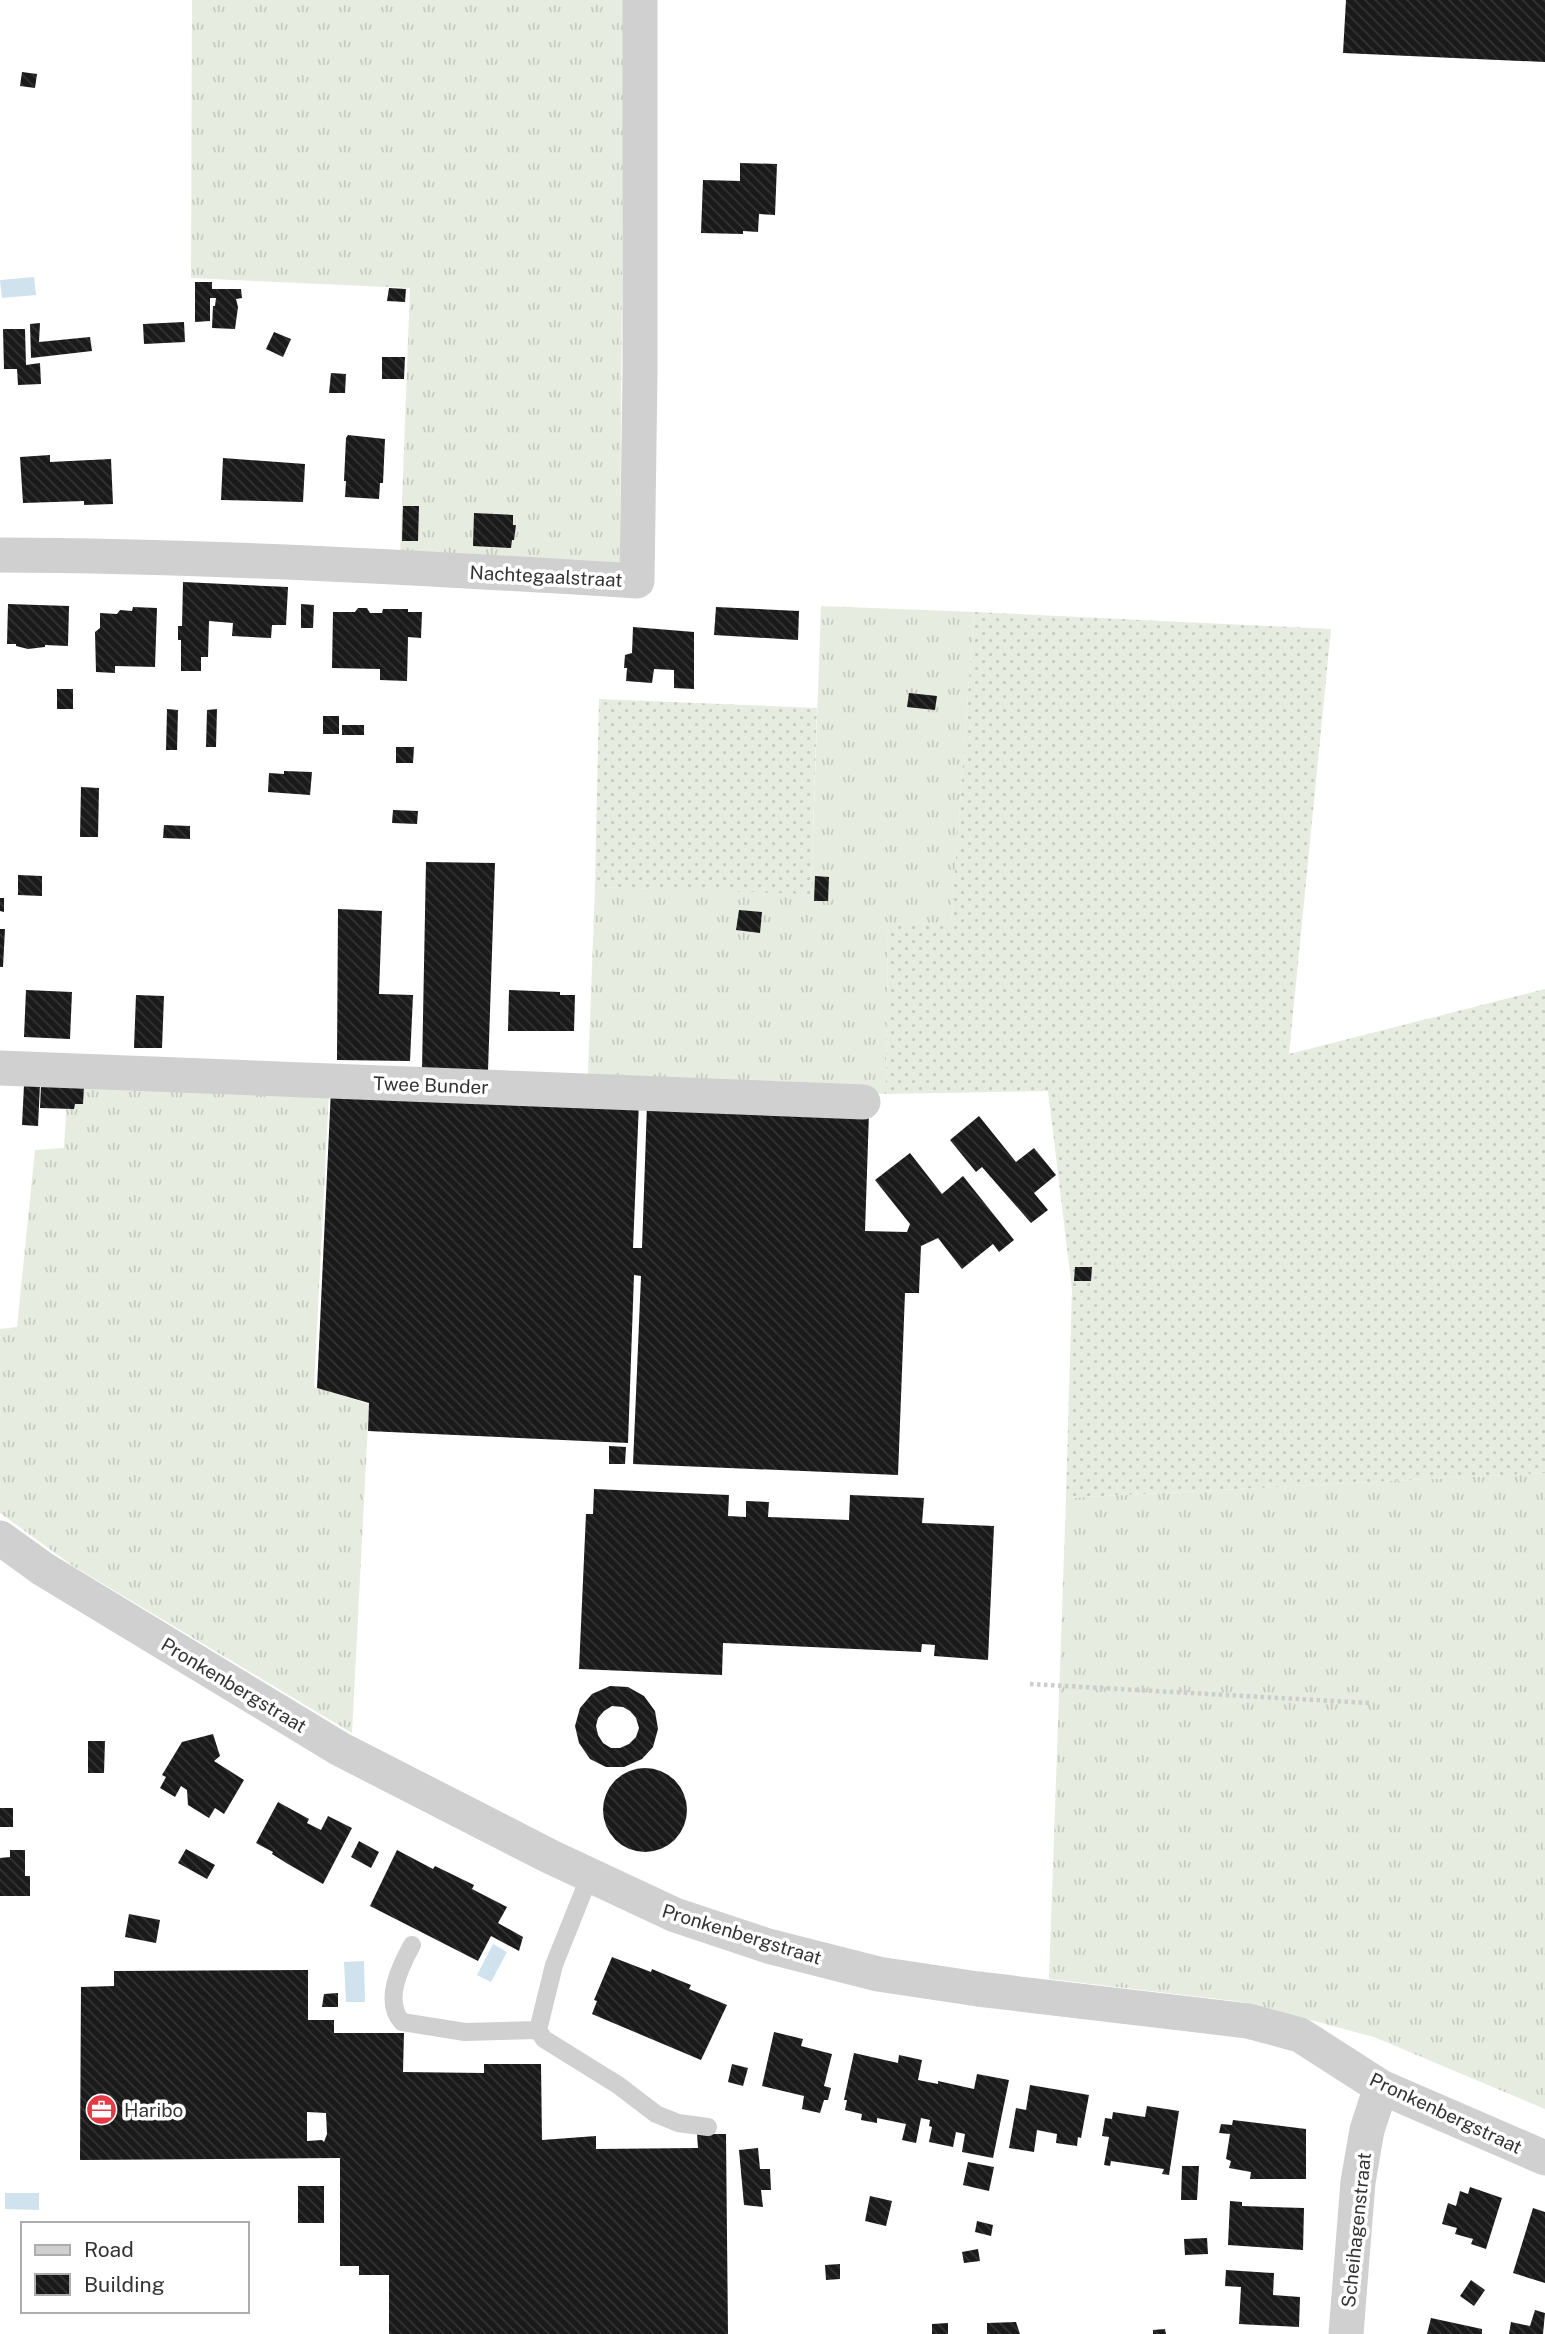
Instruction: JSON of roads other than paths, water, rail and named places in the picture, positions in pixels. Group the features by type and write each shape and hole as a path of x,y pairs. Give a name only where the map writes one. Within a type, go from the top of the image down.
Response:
{"street":[{"name":"Nachtegaalstraat","path":"0,555 159,557 425,568 637,581 640,0"},
{"name":"Twee Bunder","path":"0,1068 863,1102"},
{"name":"Pronkenbergstraat","path":"0,1538 76,1590 340,1749 640,1900 715,1930 878,1973 978,1989 1248,2021 1300,2035 1381,2087 1545,2158"},
{"name":"Scheihagenstraat","path":"1346,2334 1358,2182 1367,2130 1381,2087"}],"lane":[{"path":"590,1875 554,1965 538,2030 544,2039 618,2085 656,2114 678,2123 708,2127"},
{"path":"412,1945 403,1962 392,2001 396,2015 402,2022 465,2032 538,2030"}],"water":[{"path":"34,277 36,295 2,298 0,280"},
{"path":"493,1944 507,1952 491,1982 477,1975"},
{"path":"364,1961 365,2002 346,2002 344,1962"},
{"path":"5,2193 39,2193 39,2210 5,2209"}],"place":[{"name":"Haribo","path":"101,2110"}]}
